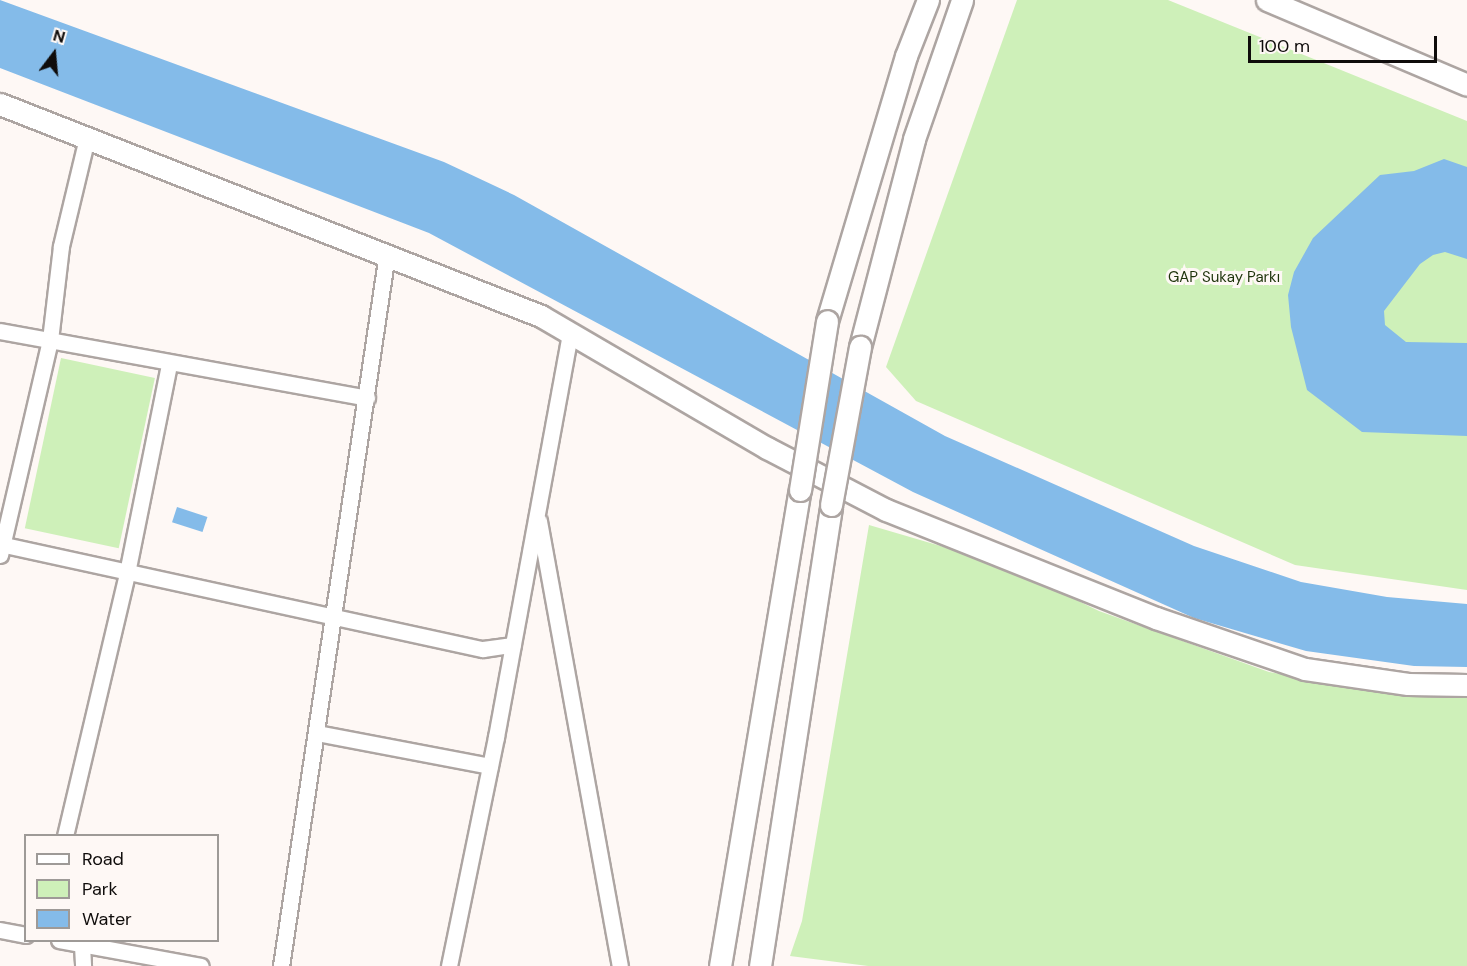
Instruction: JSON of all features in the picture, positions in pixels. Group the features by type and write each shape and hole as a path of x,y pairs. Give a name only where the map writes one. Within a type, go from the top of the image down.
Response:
{"main road":[{"path":"720,966 827,321 906,56 928,0"},
{"path":"760,966 831,505 860,347 914,139 963,0"},
{"path":"1267,0 1467,86"},
{"path":"0,104 387,253 541,316 767,448 886,510 1156,618 1305,669 1408,684 1467,685"}],"street":[{"path":"87,138 61,246 50,340 1,548 334,615 483,648 513,645"},
{"path":"281,966 387,253"},
{"path":"0,331 169,364 367,398"},
{"path":"449,966 490,766 570,332"},
{"path":"65,834 127,573 169,364"},
{"path":"537,512 620,966"},
{"path":"316,733 490,766"},
{"path":"0,930 24,935"},
{"path":"68,942 201,966"},
{"path":"82,945 82,966"}],"green space":[{"name":"GAP Sukay Parkı","path":"1017,0 1168,0 1467,121 1467,590 1295,565 916,401 886,367"},
{"path":"61,358 155,378 119,548 25,528"},
{"path":"869,525 1002,564 1099,611 1269,672 1378,690 1467,693 1467,966 868,966 790,956 802,921"}],"water":[{"path":"0,0 444,162 514,195 945,436 1194,546 1301,582 1387,597 1467,604 1467,667 1414,666 1306,651 1194,618 913,492 429,233 0,68"},
{"path":"1444,159 1467,167 1467,259 1445,252 1433,255 1420,264 1384,311 1385,325 1406,342 1467,343 1467,436 1362,432 1307,390 1291,327 1288,295 1294,272 1313,238 1380,175 1414,171"},
{"path":"177,507 207,517 202,532 172,522"}]}
